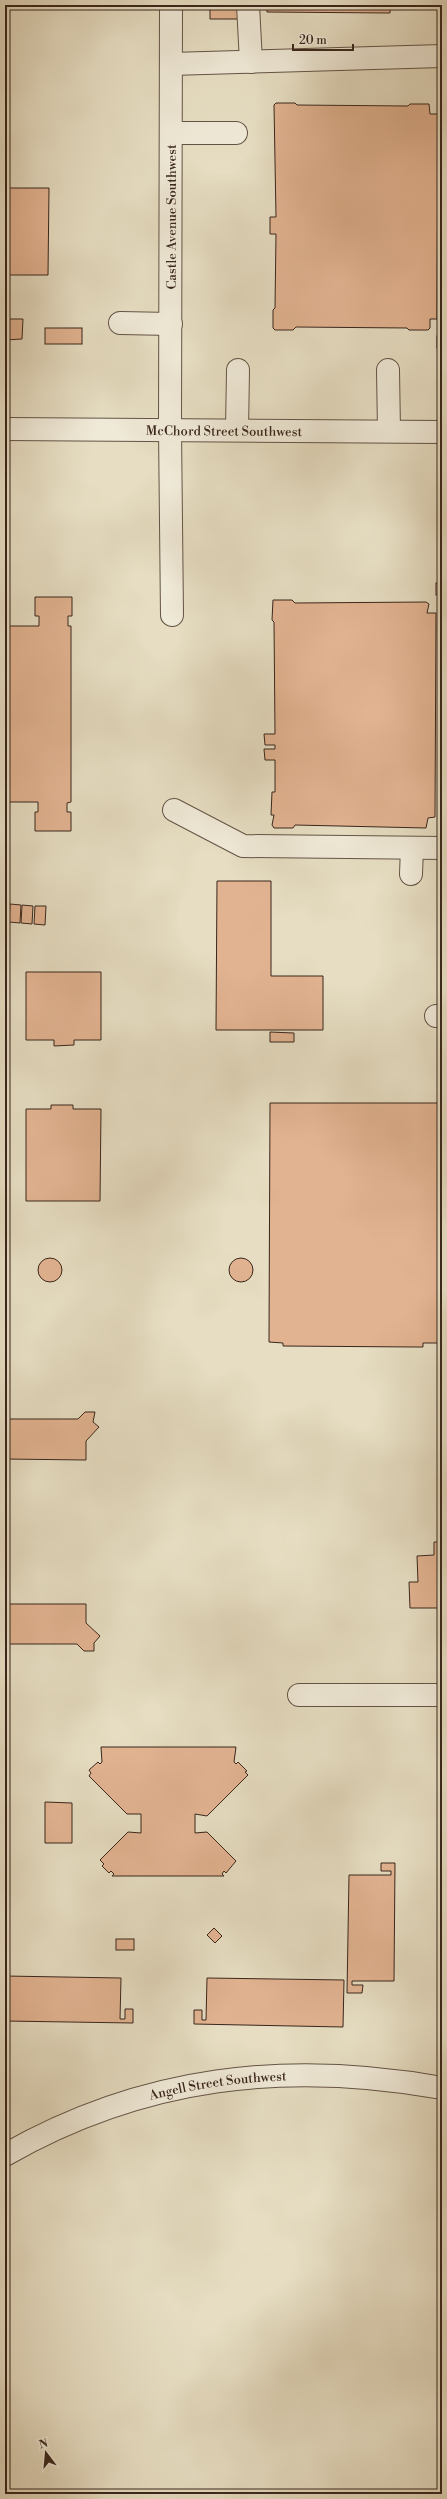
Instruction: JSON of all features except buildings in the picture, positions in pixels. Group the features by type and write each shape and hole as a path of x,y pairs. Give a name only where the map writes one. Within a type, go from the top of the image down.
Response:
{"street":[{"name":"Castle Avenue Southwest","path":"171,5 170,430 172,615"},
{"path":"248,5 251,62"},
{"path":"171,64 442,56"},
{"path":"171,132 236,133"},
{"path":"120,322 171,324"},
{"path":"237,430 238,370"},
{"path":"388,370 389,431"},
{"name":"McChord Street Southwest","path":"5,428 442,432"},
{"path":"174,810 243,846 442,848"},
{"path":"411,874 412,848"},
{"path":"299,1695 442,1695"},
{"name":"Angell Street Southwest","path":"5,2155 71,2122 106,2109 151,2095 230,2079 298,2074 343,2074 390,2079 442,2088"}]}
